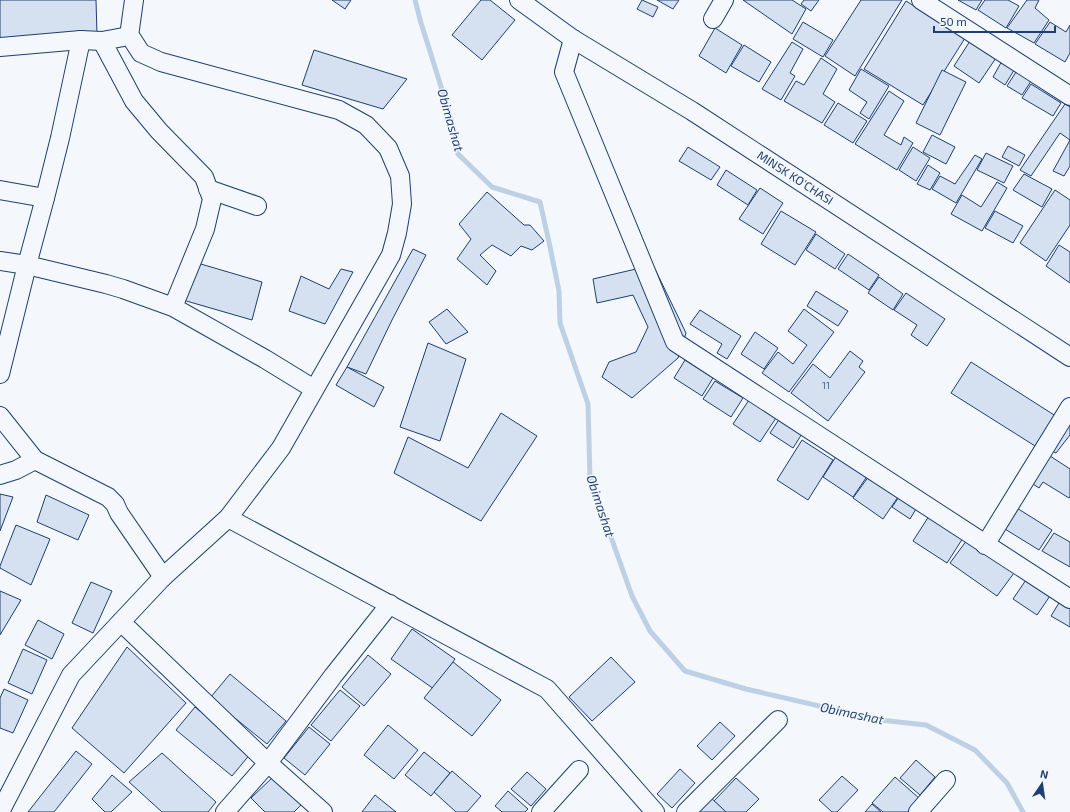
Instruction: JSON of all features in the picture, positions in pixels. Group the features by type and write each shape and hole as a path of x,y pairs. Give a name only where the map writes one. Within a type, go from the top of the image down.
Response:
{"street":[{"path":"0,812 71,676 163,577 228,518 281,448 390,255 397,233 402,204 400,176 388,148 366,125 339,110 161,62 141,53 129,36 134,0"},
{"name":"MINSK KO'CHASI","path":"519,0 573,39 692,111 1070,357"},
{"path":"713,19 724,0"},
{"path":"921,0 1070,96"},
{"path":"0,47 81,40 102,41 129,36"},
{"path":"573,39 564,72 675,342 1070,599"},
{"path":"0,374 26,265 60,138 81,40"},
{"path":"102,41 134,100 159,131 204,177 212,199 205,229 173,307"},
{"path":"208,189 257,206"},
{"path":"0,190 45,198"},
{"path":"0,261 26,265 124,289 173,307 265,359 314,389"},
{"path":"985,544 1070,407"},
{"path":"0,416 35,460 108,497 115,504 119,514 163,577"},
{"path":"0,475 16,470 35,460"},
{"path":"228,518 547,689 655,812"},
{"path":"225,812 268,763 333,676 390,604"},
{"path":"121,622 268,763 323,812"},
{"path":"686,812 778,720"},
{"path":"541,812 579,770"},
{"path":"918,812 946,780"}],"building":[{"path":"0,0 96,0 97,35 0,38"},
{"path":"332,0 351,0 345,9"},
{"path":"481,0 490,0 515,20 482,60 452,35"},
{"path":"642,0 658,7 653,17 637,9"},
{"path":"657,0 679,0 673,9"},
{"path":"743,0 792,0 806,9 792,34"},
{"path":"804,0 819,0 811,11 801,4"},
{"path":"861,0 902,0 855,76 825,56"},
{"path":"958,0 982,0 976,10"},
{"path":"985,0 1008,0 1019,6 1006,28 978,10"},
{"path":"1027,0 1039,0 1035,8 1049,20 1034,43 1007,28"},
{"path":"906,1 965,38 923,105 864,69"},
{"path":"803,22 833,40 823,57 793,39"},
{"path":"1050,22 1066,32 1070,25 1070,53 1065,62 1035,44"},
{"path":"715,28 742,45 726,73 699,56"},
{"path":"970,41 996,58 979,83 954,66"},
{"path":"792,42 803,49 790,73 795,76 781,100 762,89"},
{"path":"744,45 771,62 759,82 731,66"},
{"path":"314,50 407,79 383,109 302,85"},
{"path":"821,58 837,69 823,94 835,102 822,123 784,101 796,81 804,85"},
{"path":"1003,59 1016,67 1005,85 993,77"},
{"path":"861,69 889,86 869,119 860,113 867,102 849,90"},
{"path":"1018,69 1033,78 1022,95 1007,86"},
{"path":"942,70 966,82 940,135 916,123"},
{"path":"1031,84 1061,103 1053,116 1022,98"},
{"path":"889,91 904,101 884,135 901,145 904,137 913,143 897,170 855,144"},
{"path":"838,103 867,121 853,143 824,125"},
{"path":"1065,104 1070,107 1070,140 1060,133 1031,176 1020,170"},
{"path":"932,135 955,147 946,164 923,152"},
{"path":"1070,140 1070,166 1064,176 1053,171"},
{"path":"1008,146 1025,155 1019,166 1002,157"},
{"path":"688,147 720,167 711,180 679,161"},
{"path":"913,147 930,158 916,181 899,170"},
{"path":"986,153 1013,166 1004,183 977,170"},
{"path":"975,155 982,159 956,203 932,189 940,176 955,184"},
{"path":"928,165 940,173 930,190 917,184"},
{"path":"726,170 757,190 748,205 717,185"},
{"path":"1024,174 1052,189 1042,207 1013,190"},
{"path":"997,182 1007,188 982,231 951,214 962,195 981,207"},
{"path":"760,188 783,203 763,234 739,219"},
{"path":"1055,190 1070,200 1070,225 1046,261 1020,243"},
{"path":"487,192 524,225 530,225 544,241 532,250 521,246 511,256 492,245 480,255 496,271 487,285 457,259 471,239 459,224"},
{"path":"781,211 816,232 795,265 761,244"},
{"path":"995,211 1023,226 1013,243 985,228"},
{"path":"816,234 845,254 835,269 806,250"},
{"path":"1059,245 1070,252 1070,283 1046,266"},
{"path":"413,249 426,255 366,374 347,367"},
{"path":"848,254 879,275 869,290 838,269"},
{"path":"194,262 262,282 252,320 183,300"},
{"path":"653,265 686,333 678,358 632,398 602,377 609,362 636,352 648,327 633,295 597,303 593,279"},
{"path":"341,269 353,272 325,324 289,311 301,276 329,289"},
{"path":"879,277 903,294 893,310 868,293"},
{"path":"816,291 848,311 838,326 807,306"},
{"path":"906,293 945,319 927,346 911,335 917,325 894,310"},
{"path":"447,309 468,332 446,344 429,322"},
{"path":"804,309 834,332 789,392 762,373 778,352 793,364 807,345 788,331"},
{"path":"700,310 741,336 727,359 717,353 722,344 690,324"},
{"path":"755,332 778,348 764,369 741,354"},
{"path":"428,343 466,359 440,441 400,427"},
{"path":"850,351 863,361 859,367 865,372 828,421 791,393 813,364 830,378"},
{"path":"685,360 713,378 702,396 674,378"},
{"path":"971,362 1062,420 1043,451 951,393"},
{"path":"347,367 384,387 374,407 336,385"},
{"path":"715,381 743,398 731,417 703,399"},
{"path":"749,400 776,418 760,442 733,424"},
{"path":"501,413 537,436 481,521 394,473 408,437 468,468"},
{"path":"782,415 805,429 793,448 770,433"},
{"path":"1070,421 1070,435 1056,453 1050,450"},
{"path":"802,440 833,460 808,500 777,480"},
{"path":"1047,454 1070,469 1069,498 1043,482 1039,488 1030,482"},
{"path":"837,455 868,475 853,497 823,477"},
{"path":"869,476 898,497 883,519 853,498"},
{"path":"0,494 13,497 0,531"},
{"path":"46,495 89,515 78,540 37,522"},
{"path":"899,497 916,509 910,519 892,507"},
{"path":"1012,505 1052,530 1039,550 1000,526"},
{"path":"929,516 963,538 947,563 913,541"},
{"path":"16,525 50,539 31,585 0,568"},
{"path":"1054,533 1070,542 1070,567 1042,551"},
{"path":"967,540 1014,573 997,596 950,563"},
{"path":"1028,577 1052,593 1037,615 1013,599"},
{"path":"91,582 112,591 93,633 72,623"},
{"path":"0,591 21,600 0,635"},
{"path":"1062,598 1070,602 1070,627 1051,616"},
{"path":"38,620 64,634 52,659 25,645"},
{"path":"412,629 455,659 434,689 391,659"},
{"path":"127,647 186,703 124,773 72,728"},
{"path":"23,649 47,660 32,694 8,683"},
{"path":"368,655 391,674 364,706 342,687"},
{"path":"611,657 635,682 592,721 569,697"},
{"path":"453,662 501,700 472,736 424,698"},
{"path":"230,674 286,721 267,744 210,698"},
{"path":"4,689 28,700 13,733 0,728 0,698"},
{"path":"340,690 360,706 331,741 311,725"},
{"path":"195,707 251,753 232,776 176,730"},
{"path":"720,722 735,736 712,760 697,746"},
{"path":"388,725 418,750 394,779 364,755"},
{"path":"309,727 330,744 305,775 284,758"},
{"path":"76,751 92,764 54,812 28,812"},
{"path":"424,752 450,773 431,796 405,775"},
{"path":"162,753 216,802 208,812 162,812 129,782"},
{"path":"916,760 935,777 920,795 900,778"},
{"path":"680,769 695,783 672,808 657,794"},
{"path":"452,771 481,796 467,812 456,812 434,792"},
{"path":"527,772 546,789 531,806 511,789"},
{"path":"112,775 132,792 111,812 105,812 92,799"},
{"path":"842,776 858,790 837,812 832,812 819,800"},
{"path":"273,777 301,805 294,812 265,812 251,798"},
{"path":"895,777 920,799 908,812 883,812 872,803"},
{"path":"736,778 759,799 746,812 726,812 714,801"},
{"path":"508,791 528,809 525,812 502,812 495,806"},
{"path":"707,794 726,812 691,812"},
{"path":"375,795 396,812 362,812"},
{"path":"872,804 881,812 865,812"}],"waterway":[{"name":"Obimashat","path":"415,0 451,119 458,154 492,187 540,202 559,291 560,323 588,404 590,478 632,596 650,631 685,671 746,689 880,720 926,725 975,750 1007,783 1023,812"}]}
